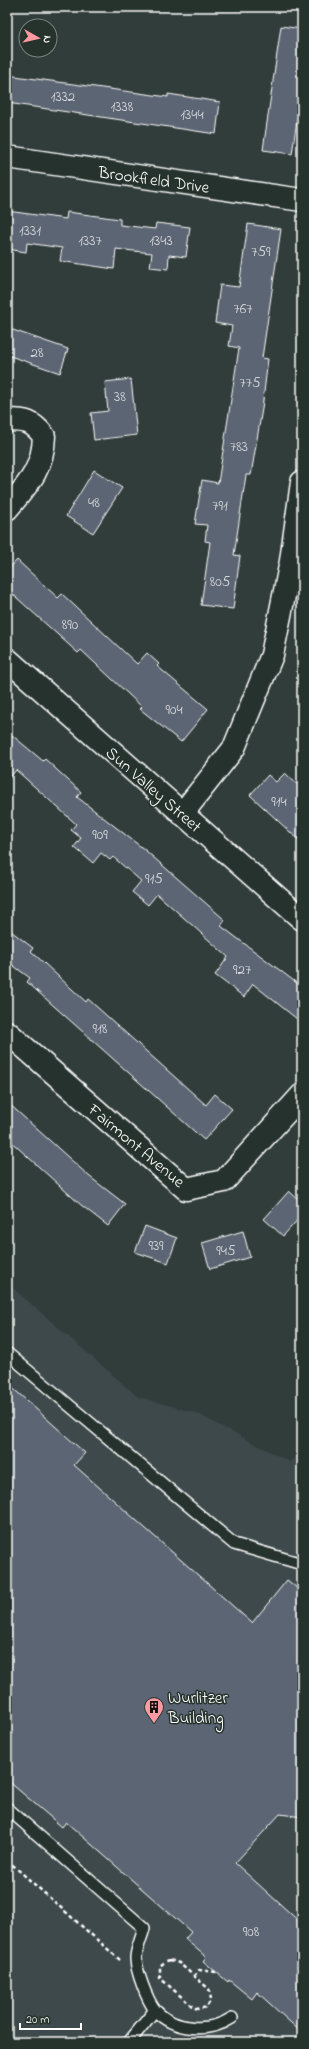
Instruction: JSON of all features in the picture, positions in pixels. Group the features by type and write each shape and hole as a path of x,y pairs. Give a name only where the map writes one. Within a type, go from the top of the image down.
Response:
{"street":[{"name":"Brookfield Drive","path":"7,157 302,200"},
{"path":"7,420 19,420 35,424 44,436 43,454 37,469 27,485 7,509"},
{"path":"182,814 234,748 272,655 291,561 302,482"},
{"name":"Sun Valley Street","path":"7,659 302,919"},
{"name":"Fairmont Avenue","path":"7,1032 186,1189 224,1181 302,1094"}],"lane":[{"path":"7,1353 234,1544 302,1564"},
{"path":"7,1808 144,1928 136,1958 141,1981 155,2010 169,2020 188,2028 208,2027 224,2023 232,2018"},
{"path":"129,2042 155,2010"}],"path":[{"path":"7,1860 122,1962 138,1966"},
{"path":"166,1961 175,1961 194,1976 211,1993 211,1998 207,2006 198,2008 193,2007 160,1978 159,1970 166,1961"},
{"path":"194,1976 200,1970 216,1972"}],"shaded area":[{"path":"7,1283 138,1397 196,1413 290,1462 302,1450 302,2042 7,2042"}],"building":[{"path":"281,26 302,29 302,86 292,154 263,150"},
{"path":"7,75 168,97 168,94 220,102 216,134 7,103"},
{"path":"7,211 66,219 67,212 120,219 120,225 155,229 156,223 190,227 186,257 169,255 168,269 150,267 152,253 116,249 114,269 60,261 62,248 27,243 26,252 7,249"},
{"path":"248,224 281,229 262,358 268,359 262,409 251,475 246,475 234,555 240,556 233,609 201,605 210,542 205,541 207,525 195,524 202,480 218,483 239,348 229,346 232,326 215,323 220,285 239,287"},
{"path":"7,328 68,349 60,373 7,355"},
{"path":"131,379 137,435 94,440 91,413 108,411 105,382"},
{"path":"94,470 122,488 93,533 66,516"},
{"path":"17,560 58,598 62,594 137,664 147,653 159,664 157,666 208,709 181,742 140,709 142,707 81,650 78,653 7,589 7,571"},
{"path":"7,731 43,761 45,759 81,792 77,797 145,850 225,920 221,926 302,987 302,1023 253,984 244,997 215,975 228,957 157,894 148,905 132,892 141,881 113,857 110,860 101,853 93,863 74,847 81,838 71,830 76,824 16,770 7,781"},
{"path":"285,773 302,789 302,843 250,795 268,775 276,782"},
{"path":"7,928 33,948 31,951 86,1002 88,999 206,1105 215,1094 232,1109 204,1140 27,982 30,978 7,961"},
{"path":"7,1102 90,1177 125,1204 108,1226 81,1205 7,1138"},
{"path":"289,1191 302,1203 302,1215 283,1236 264,1219"},
{"path":"145,1226 177,1238 168,1263 135,1252"},
{"path":"243,1231 250,1257 210,1269 202,1243"},
{"name":"Wurlitzer Building","path":"7,1383 85,1453 74,1465 252,1623 287,1580 302,1592 302,1817 280,1814 235,1863 302,1924 302,2033 257,1992 252,1999 229,1980 228,1982 203,1961 206,1957 185,1939 191,1932 66,1822 62,1827 7,1780"}],"place":[{"name":"Wurlitzer Building","path":"154,1724"}]}
